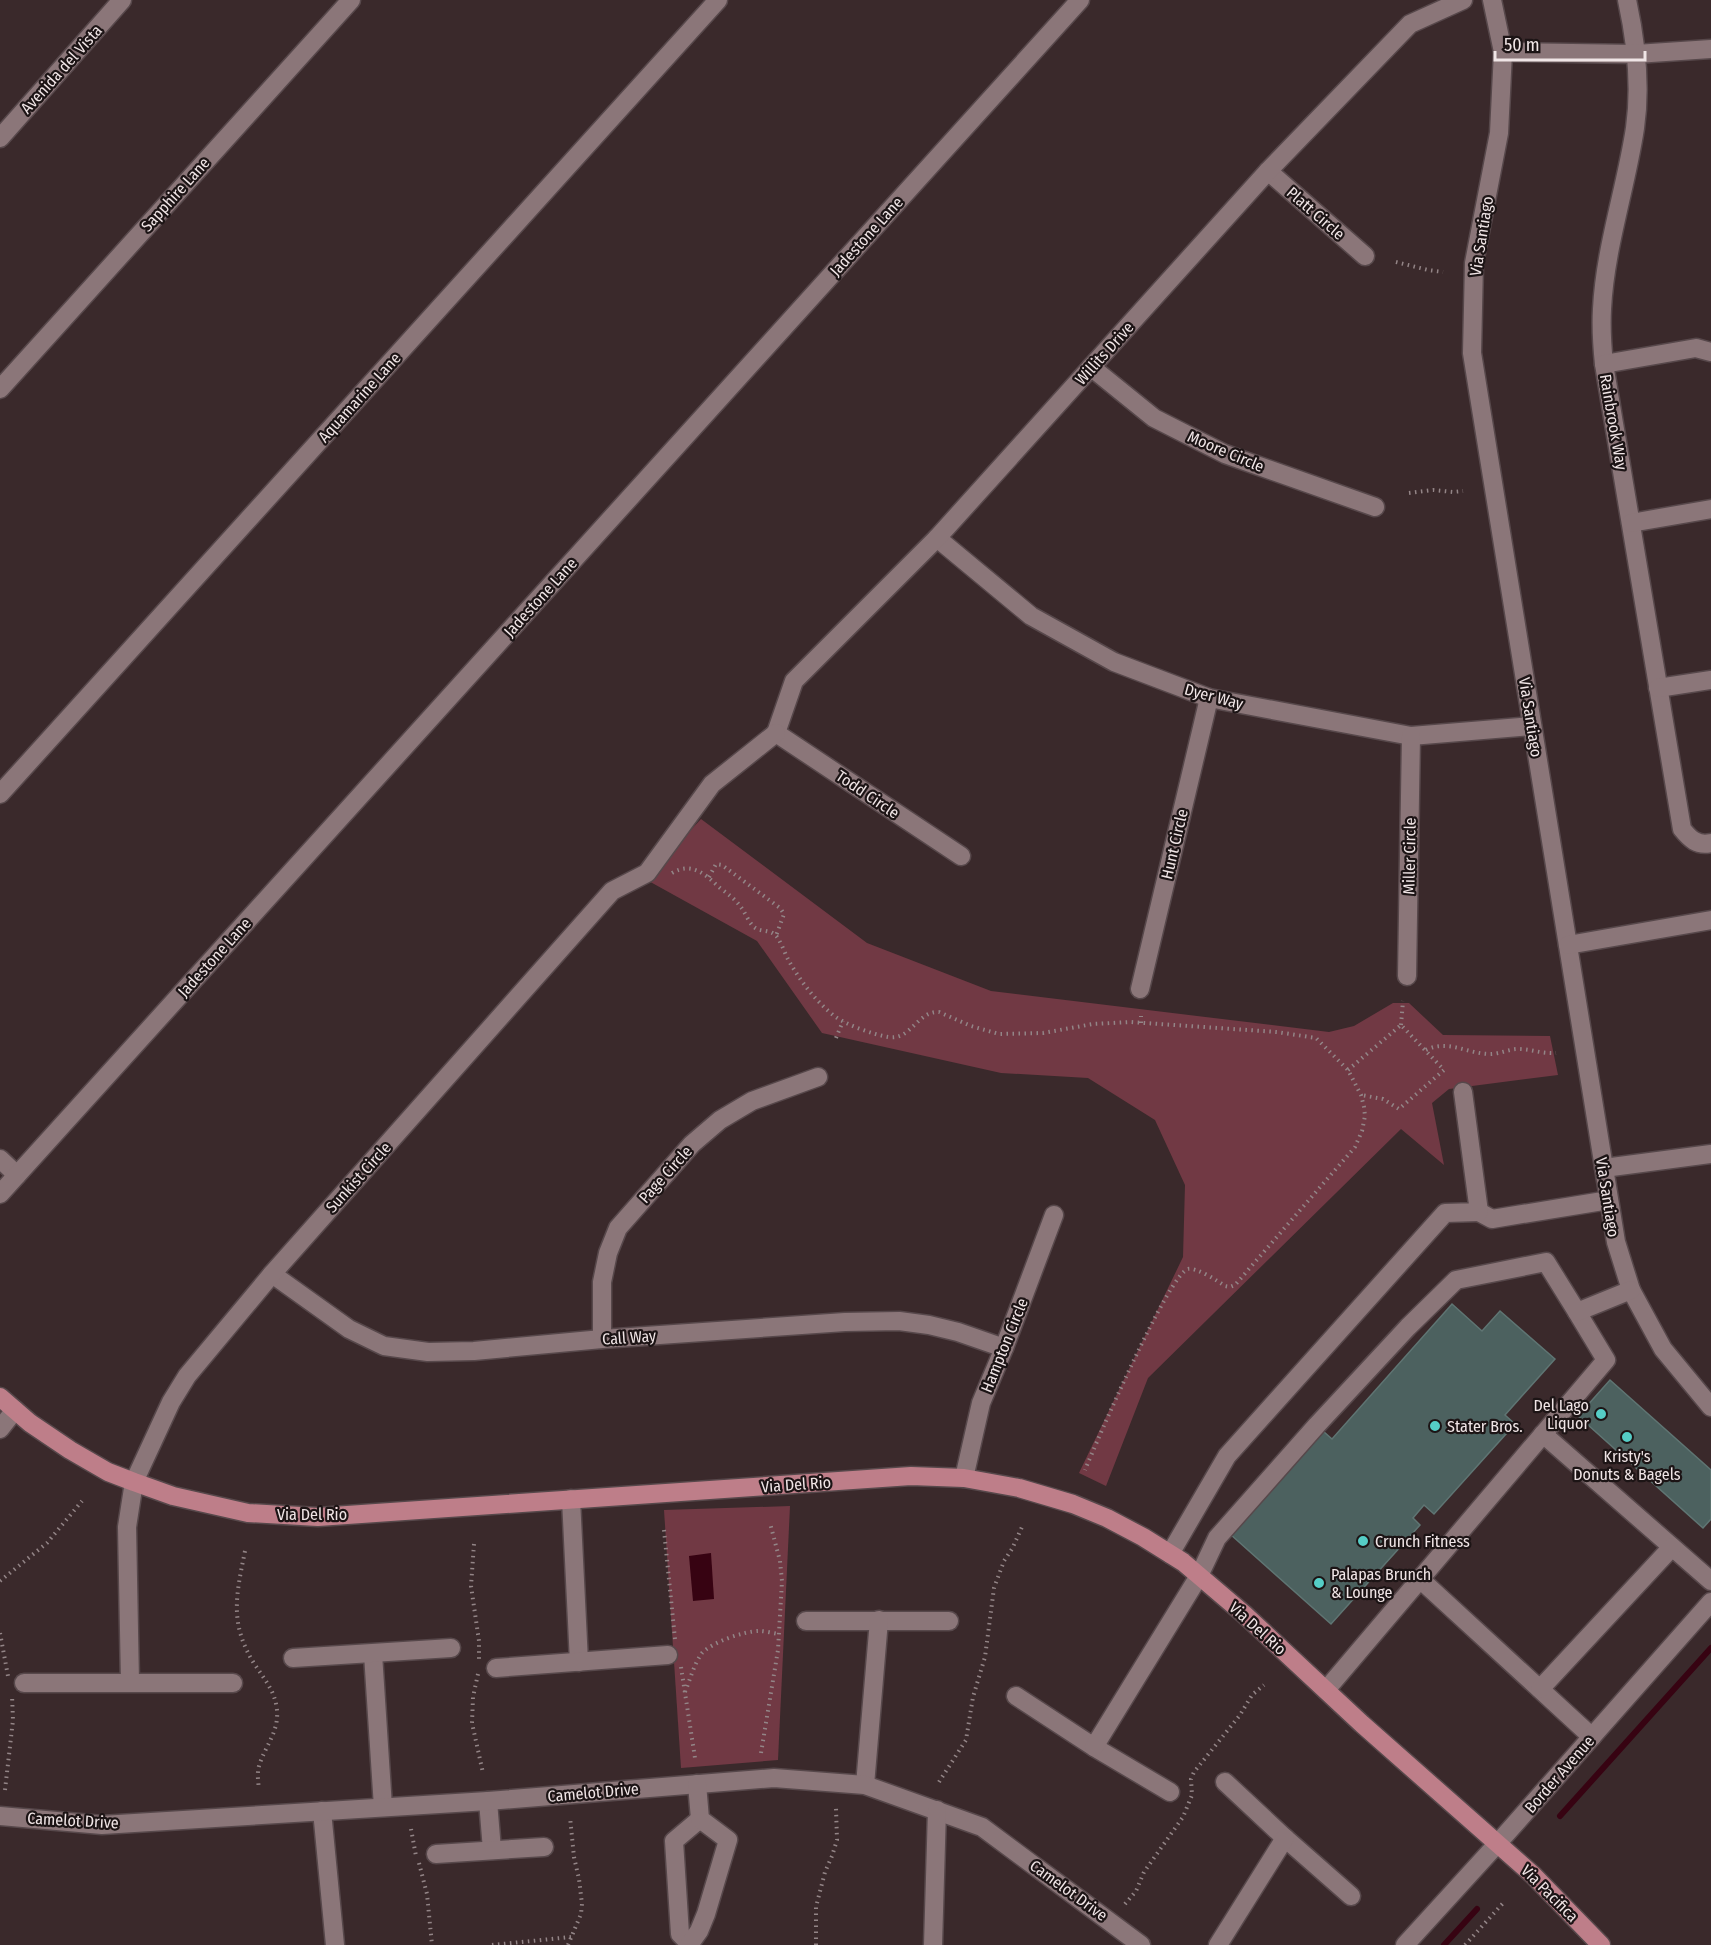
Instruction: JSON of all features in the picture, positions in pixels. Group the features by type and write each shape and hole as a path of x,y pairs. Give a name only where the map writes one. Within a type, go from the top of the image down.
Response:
{"main road":[{"name":"Via Del Rio","path":"0,1397 69,1450 108,1472 172,1496 248,1513 318,1517 911,1476 964,1478 1019,1488 1073,1504 1107,1518 1183,1562 1244,1614 1370,1732 1498,1844"},
{"name":"Via Pacifica","path":"1498,1844 1533,1875 1601,1945"}],"street":[{"name":"Avenida del Vista","path":"0,138 122,0"},
{"name":"Sapphire Lane","path":"0,389 351,0"},
{"name":"Aquamarine Lane","path":"0,794 718,0"},
{"name":"Jadestone Lane","path":"0,1194 1080,0"},
{"name":"Willits Drive","path":"776,733 794,681 937,538 1268,171 1410,24 1463,0"},
{"name":"Via Santiago","path":"1492,0 1503,52 1499,133 1474,263 1473,353 1616,1242 1630,1290 1663,1349 1709,1401"},
{"name":"Rainbrook Way","path":"1627,0 1636,54 1635,126 1607,268 1601,335 1682,829 1692,841 1711,843"},
{"path":"1503,52 1636,54 1711,49"},
{"name":"Platt Circle","path":"1268,171 1365,256"},
{"path":"1604,364 1696,348 1711,352"},
{"name":"Moore Circle","path":"1092,367 1154,418 1225,454 1375,507"},
{"path":"1631,523 1711,509"},
{"name":"Dyer Way","path":"937,538 1031,616 1114,662 1209,699 1411,736 1532,726"},
{"path":"1658,688 1711,680"},
{"name":"Hunt Circle","path":"1140,989 1209,699"},
{"name":"Todd Circle","path":"776,733 960,856"},
{"name":"Sunkist Circle","path":"130,1682 127,1527 134,1482 171,1402 187,1377 272,1274 612,891 648,873 712,784 776,733"},
{"name":"Miller Circle","path":"1407,976 1411,736"},
{"path":"1568,945 1711,920"},
{"name":"Page Circle","path":"602,1339 602,1282 608,1253 618,1228 692,1144 720,1120 753,1101 818,1077"},
{"path":"1463,1092 1479,1212"},
{"path":"1604,1168 1711,1154"},
{"path":"0,1159 17,1175"},
{"path":"1170,1554 1227,1456 1445,1213 1479,1212 1492,1220 1609,1200"},
{"name":"Hampton Circle","path":"964,1478 981,1403 1054,1215"},
{"path":"1094,1747 1199,1576 1217,1538 1362,1376 1456,1280 1546,1262 1606,1360 1326,1690"},
{"name":"Call Way","path":"272,1274 349,1329 384,1346 428,1352 845,1322 899,1321 949,1330 1004,1348"},
{"path":"1577,1312 1630,1290"},
{"path":"0,1429 15,1410"},
{"path":"1543,1434 1711,1581"},
{"path":"571,1499 579,1662"},
{"path":"1540,1689 1672,1547"},
{"path":"1420,1579 1592,1737"},
{"name":"Border Avenue","path":"1405,1945 1498,1844 1711,1602"},
{"path":"865,1785 879,1620"},
{"path":"806,1621 949,1621"},
{"path":"293,1658 451,1648"},
{"path":"373,1654 383,1807"},
{"path":"496,1668 668,1655"},
{"path":"15,1686 130,1682 233,1683"},
{"path":"1016,1696 1094,1747 1170,1792"},
{"name":"Camelot Drive","path":"0,1816 102,1825 488,1801 774,1778 865,1785 981,1827 1141,1945"},
{"path":"1226,1782 1351,1896"},
{"path":"697,1784 700,1819 728,1840 699,1931 689,1944 680,1934 674,1840 700,1819"},
{"path":"488,1801 492,1850"},
{"path":"933,1945 937,1810"},
{"path":"322,1811 335,1945"},
{"path":"1218,1945 1285,1838"},
{"path":"436,1854 544,1847"}],"path":[{"path":"1396,262 1443,272"},
{"path":"1409,494 1433,490 1463,491"},
{"path":"709,877 716,864 722,865 780,908 784,914 776,936"},
{"path":"668,876 675,871 693,869 709,877 734,898 753,926 769,930 776,936 801,981 826,1009 843,1021 889,1037 907,1032 919,1019 933,1011 999,1034 1043,1033 1106,1023 1141,1023 1277,1032 1316,1038 1348,1070 1361,1095 1364,1107 1364,1123 1355,1147 1347,1159 1235,1285 1225,1286 1202,1272 1189,1269 1185,1271 1172,1288 1122,1382 1085,1470"},
{"path":"1348,1070 1401,1025 1403,1000"},
{"path":"1141,1016 1141,1023"},
{"path":"836,1038 843,1021"},
{"path":"1361,1095 1383,1099 1399,1109 1444,1070 1401,1025"},
{"path":"1426,1050 1438,1046 1459,1047 1491,1054 1520,1049 1556,1053"},
{"path":"0,1581 46,1543 82,1501"},
{"path":"761,1753 778,1650 782,1570 770,1523"},
{"path":"939,1782 966,1740 973,1697 985,1657 994,1588 1001,1567 1022,1527"},
{"path":"474,1544 471,1586 480,1655 472,1710 474,1734 483,1773"},
{"path":"245,1551 237,1597 237,1626 249,1654 274,1694 277,1710 276,1727 258,1768 259,1789"},
{"path":"685,1693 704,1651 742,1634 759,1631 778,1634"},
{"path":"0,1633 15,1686 5,1790"},
{"path":"1125,1904 1136,1891 1144,1872 1183,1817 1192,1796 1191,1779 1194,1772 1240,1715 1252,1695 1264,1684"},
{"path":"816,1945 816,1907 837,1839 836,1808"},
{"path":"568,1945 581,1914 582,1904 570,1817"},
{"path":"411,1829 412,1842 427,1894 432,1945"},
{"path":"1465,1945 1504,1901"},
{"path":"492,1945 572,1937"}],"shaded area":[{"path":"701,819 867,943 991,991 1329,1032 1354,1026 1393,1003 1409,1003 1443,1035 1550,1036 1558,1075 1449,1089 1432,1103 1444,1165 1401,1129 1148,1378 1106,1486 1079,1473 1183,1257 1185,1185 1155,1120 1088,1078 1001,1073 822,1033 757,941 645,879"},
{"path":"790,1506 778,1760 681,1768 664,1510"},
{"path":"711,1553 714,1599 693,1601 689,1556"}],"building":[{"path":"1452,1304 1482,1331 1500,1311 1555,1359 1505,1415 1515,1424 1434,1514 1424,1505 1413,1518 1420,1525 1331,1624 1230,1534 1323,1431 1332,1439"},
{"path":"1610,1380 1711,1470 1711,1519 1703,1528 1578,1416"}],"waterway":[{"path":"1560,1816 1711,1648"},
{"path":"1444,1945 1477,1909"}],"place":[{"name":"Del Lago Liquor","path":"1601,1414"},
{"name":"Stater Bros.","path":"1435,1426"},
{"name":"Kristy's Donuts & Bagels","path":"1627,1437"},
{"name":"Crunch Fitness","path":"1363,1541"},
{"name":"Palapas Brunch & Lounge","path":"1319,1583"}]}
